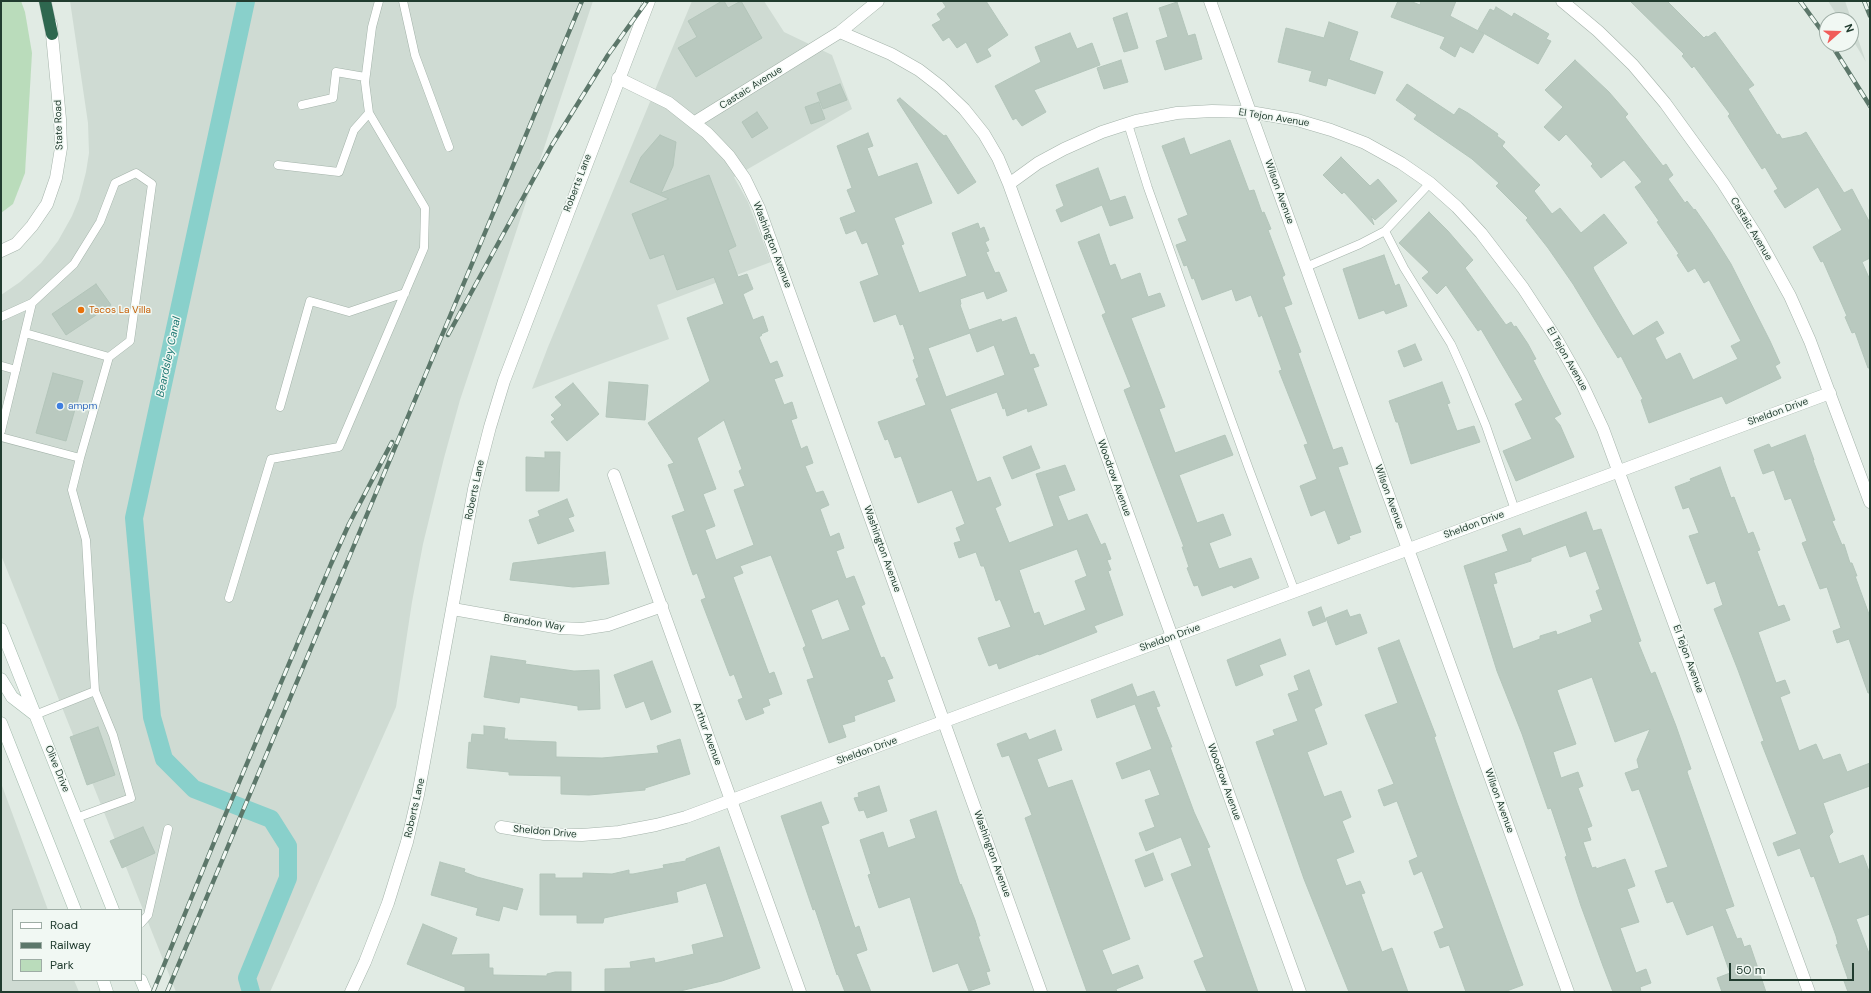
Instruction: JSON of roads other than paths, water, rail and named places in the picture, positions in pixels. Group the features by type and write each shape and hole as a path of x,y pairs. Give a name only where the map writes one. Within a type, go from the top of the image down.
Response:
{"highway":[{"path":"45,1 52,34"}],"street":[{"name":"State Road","path":"1,251 16,244 32,226 47,204 56,178 61,148 60,119 48,1"},
{"name":"Roberts Lane","path":"351,992 365,962 388,903 407,842 418,795 474,489 490,427 504,381 648,1"},
{"name":"Castaic Avenue","path":"695,122 840,32 878,1"},
{"name":"Wilson Avenue","path":"1210,1 1568,992"},
{"name":"Castaic Avenue","path":"1562,1 1598,31 1633,65 1665,103 1723,183 1758,238 1790,296 1810,341 1870,502"},
{"name":"Woodrow Avenue","path":"840,32 891,54 919,70 941,87 964,109 984,134 998,158 1009,184 1300,992"},
{"path":"618,78 669,103 695,122"},
{"name":"El Tejon Avenue","path":"1009,184 1038,163 1064,149 1102,132 1128,124 1177,113 1212,111 1250,112 1297,120 1338,132 1365,143 1401,163 1430,183 1457,207 1481,233 1523,288 1557,340 1582,384 1600,423 1619,471 1809,992"},
{"name":"Washington Avenue","path":"695,122 729,156 745,179 759,208 1041,992"},
{"name":"Sheldon Drive","path":"501,828 552,834 582,835 619,832 671,821 731,801 1830,393"},
{"name":"Arthur Avenue","path":"614,475 800,992"},
{"name":"Brandon Way","path":"452,609 560,628 582,628 608,625 662,606"},
{"name":"Olive Drive","path":"1,629 113,909"},
{"path":"1,679 12,697 35,715"},
{"path":"1,723 75,909"},
{"path":"103,981 107,992"},
{"path":"141,981 146,992"}],"lane":[{"path":"229,598 270,459 339,447 424,248 425,208 369,113 365,77 372,27 379,1"},
{"path":"403,1 415,56 449,147"},
{"path":"302,106 333,98 336,72 365,77"},
{"path":"278,165 339,172 354,130 369,113"},
{"path":"1128,124 1148,188 1295,592"},
{"path":"1,317 32,303 74,264 100,222 115,183 136,173 152,184 130,341 109,357 72,490 86,540 95,691 113,735 131,798 76,818"},
{"path":"1306,267 1360,244 1385,231 1430,183"},
{"path":"1385,231 1404,268 1450,344 1465,375 1486,426 1515,510"},
{"path":"280,406 310,301 349,312 405,294"},
{"path":"1,431 5,397 16,370 32,303"},
{"path":"25,333 109,357"},
{"path":"2,366 16,370"},
{"path":"1,437 80,458"},
{"path":"35,715 95,691"},
{"path":"142,922 148,915 168,829"}],"waterway":[{"name":"Beardsley Canal","path":"246,1 134,518 152,717 164,759 194,789 271,819 288,846 288,878 247,978 251,992"}],"railway":[{"path":"167,992 582,1"},
{"path":"448,335 552,145 608,55 647,1"},
{"path":"1800,1 1819,27"},
{"path":"1864,1 1870,16"},
{"path":"1836,52 1870,106"},
{"path":"153,992 224,818 331,564 349,524 392,442"}],"place":[{"name":"Tacos La Villa","path":"81,310"},
{"name":"ampm","path":"60,406"}]}
